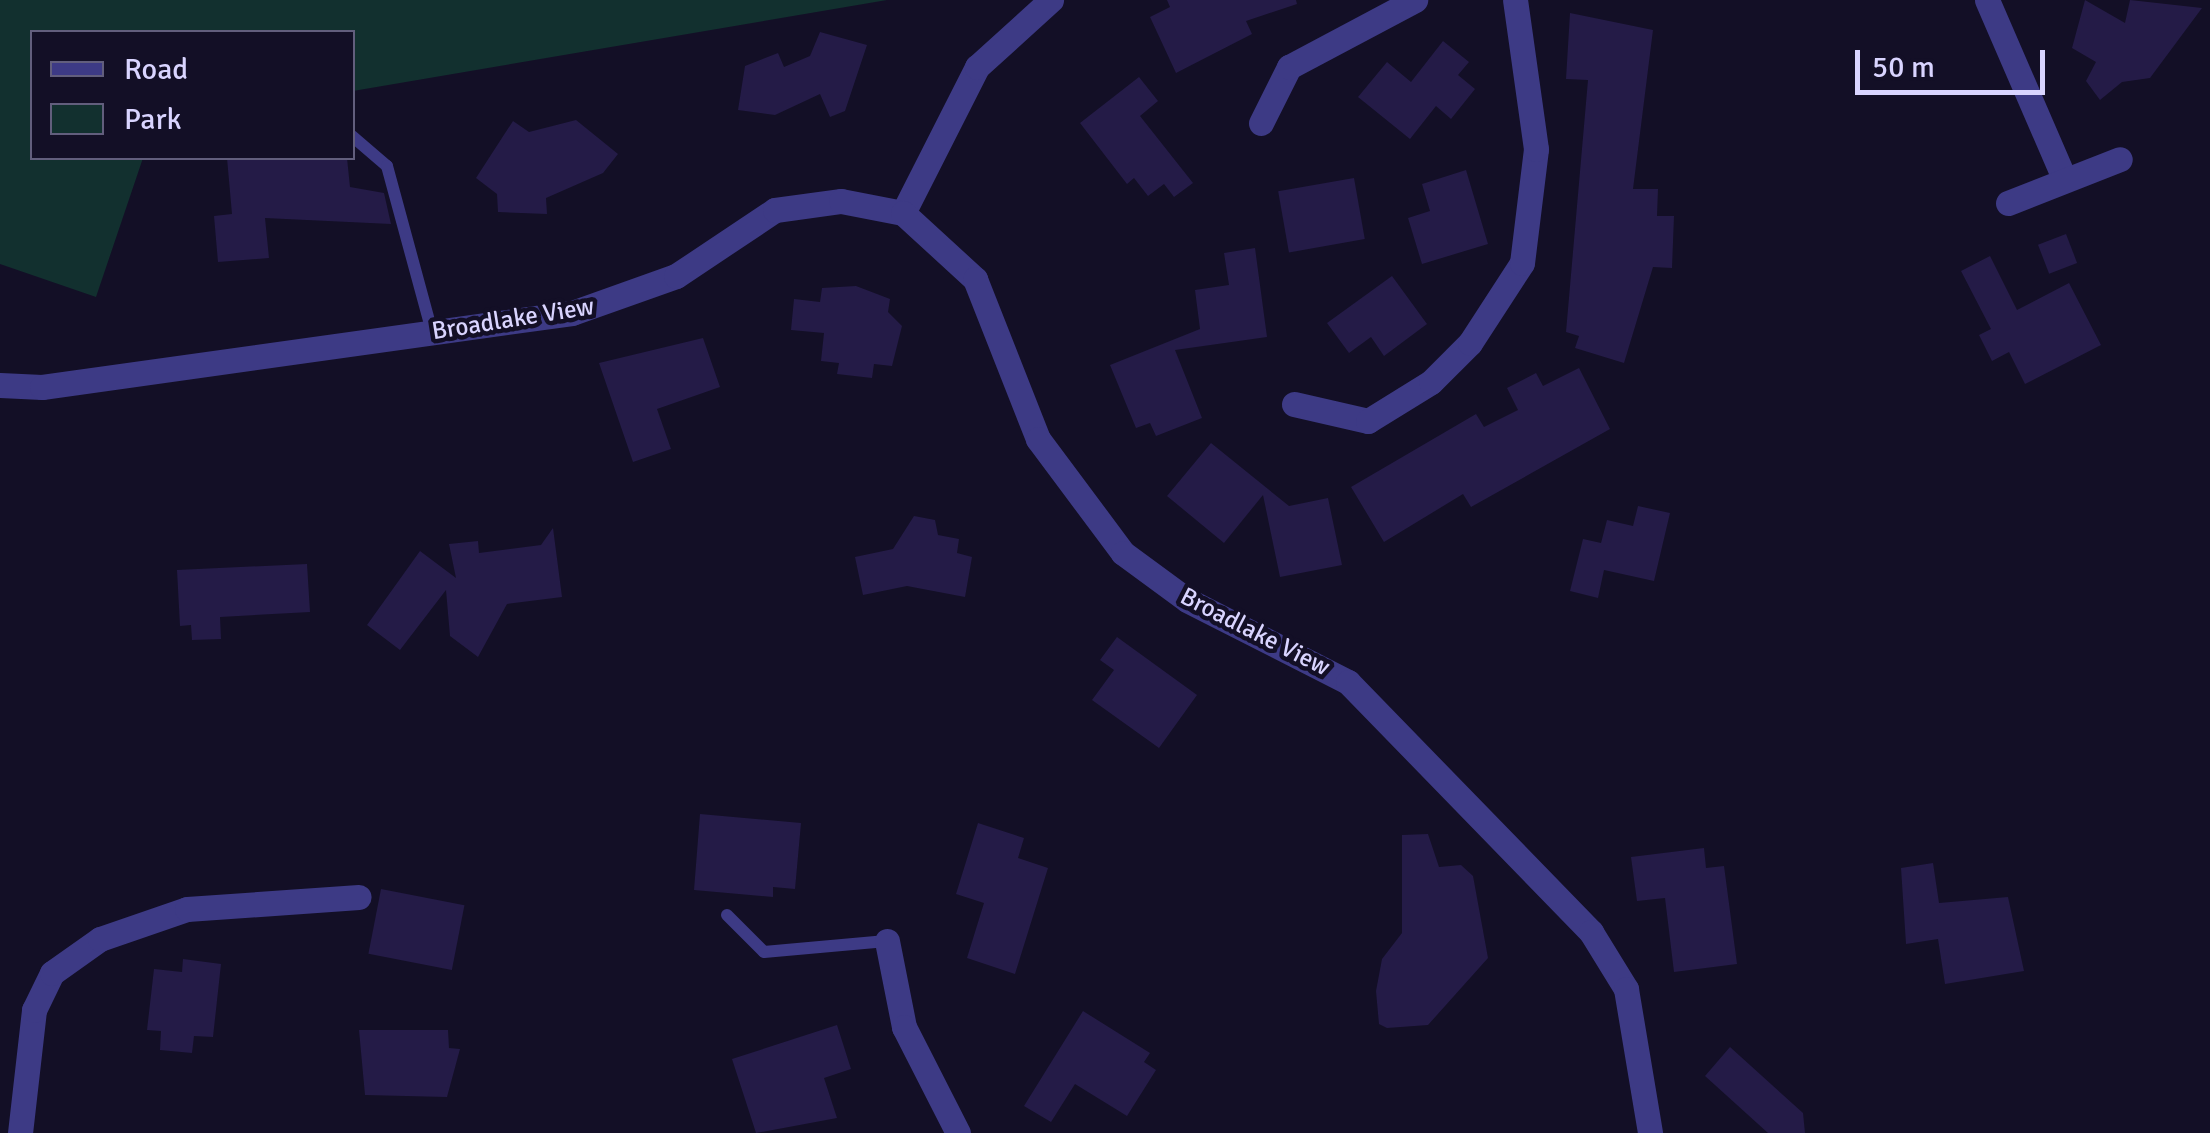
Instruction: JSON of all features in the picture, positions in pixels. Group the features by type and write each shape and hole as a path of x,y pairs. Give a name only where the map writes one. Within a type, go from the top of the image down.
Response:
{"street":[{"path":"904,213 977,68 1050,0"},
{"path":"1261,122 1289,67 1415,0"},
{"path":"1294,404 1368,421 1415,392 1470,343 1522,263 1536,164 1514,0"},
{"path":"1988,0 2063,176"},
{"path":"2008,203 2063,176 2120,160"},
{"name":"Broadlake View","path":"0,386 42,388 432,332 644,292 775,210 841,202 904,213 976,279 1038,439 1110,540 1186,600 1348,682 1591,932 1626,989 1650,1133"},
{"path":"20,1133 34,1010 52,973 84,950 187,909 359,897"},
{"path":"887,941 904,1026 958,1133"}],"lane":[{"path":"355,139 387,166 432,332"},
{"path":"726,915 764,952 887,941"}],"green space":[{"path":"0,0 887,0 355,91 355,30 30,30 30,160 142,160 96,297 0,264"}],"building":[{"path":"1167,0 1296,0 1297,4 1246,21 1252,34 1176,73 1150,17 1170,7"},
{"path":"2085,0 2125,23 2130,0 2202,8 2150,78 2122,82 2100,100 2086,81 2096,62 2072,48"},
{"path":"1570,13 1653,30 1633,189 1658,189 1657,216 1674,216 1672,268 1653,267 1624,363 1575,348 1579,336 1566,332 1588,80 1566,79"},
{"path":"820,32 867,45 845,111 830,117 820,94 775,115 738,110 745,66 778,53 784,67 810,56"},
{"path":"1443,41 1469,62 1458,75 1475,89 1451,119 1436,106 1410,139 1358,97 1387,62 1411,82"},
{"path":"1139,77 1158,101 1140,116 1193,183 1174,197 1164,184 1148,196 1134,178 1127,184 1080,123"},
{"path":"576,120 618,154 603,173 546,198 547,214 498,212 497,194 476,178 513,121 529,132"},
{"path":"227,160 347,160 350,187 384,193 391,224 265,218 269,258 218,262 214,216 232,214"},
{"path":"1466,170 1488,244 1422,264 1408,218 1430,211 1422,184"},
{"path":"1354,178 1365,239 1289,252 1278,191"},
{"path":"2066,234 2077,263 2049,274 2038,245"},
{"path":"1255,248 1267,337 1175,350 1202,418 1156,436 1150,423 1136,428 1110,365 1200,329 1195,290 1229,285 1224,253"},
{"path":"1990,256 2017,310 2069,283 2101,345 2025,384 2009,352 1992,361 1979,335 1991,329 1961,271"},
{"path":"1392,276 1427,324 1384,356 1371,337 1349,353 1327,323"},
{"path":"856,286 890,299 888,312 902,326 892,366 874,364 872,378 837,374 839,363 821,361 824,333 791,330 794,299 820,302 822,288"},
{"path":"703,338 720,387 657,409 671,449 633,462 599,363"},
{"path":"1579,368 1610,429 1471,507 1463,494 1384,542 1351,487 1476,414 1484,427 1518,410 1507,388 1536,373 1543,386"},
{"path":"1211,443 1289,506 1328,498 1342,565 1280,577 1263,495 1224,543 1167,496"},
{"path":"1638,506 1670,513 1654,581 1604,570 1598,598 1570,591 1583,539 1601,543 1607,520 1633,526"},
{"path":"914,516 935,520 938,535 959,539 957,553 972,557 965,597 907,586 863,595 855,557 893,549"},
{"path":"553,528 562,597 507,604 478,657 450,636 446,590 400,650 367,625 420,551 456,578 449,544 478,541 479,553 541,545"},
{"path":"307,564 310,612 220,617 221,639 192,640 191,625 180,626 177,570"},
{"path":"1117,637 1197,695 1159,748 1092,700 1114,670 1100,660"},
{"path":"700,814 801,823 795,889 773,887 773,897 694,890"},
{"path":"978,823 1024,838 1018,858 1048,868 1015,974 967,958 984,903 956,894"},
{"path":"1428,834 1439,867 1461,865 1473,876 1488,958 1428,1025 1387,1028 1379,1024 1376,991 1382,959 1402,933 1402,835"},
{"path":"1704,848 1706,868 1724,866 1737,964 1674,972 1665,898 1637,901 1631,857"},
{"path":"1933,863 1939,903 2008,897 2024,971 1945,984 1938,939 1906,944 1901,868"},
{"path":"381,889 464,905 452,970 368,954"},
{"path":"183,959 221,964 213,1037 194,1036 192,1053 160,1050 161,1031 147,1030 154,969 182,972"},
{"path":"1083,1011 1150,1053 1144,1062 1156,1070 1127,1116 1075,1084 1051,1122 1024,1106"},
{"path":"837,1025 851,1069 824,1078 837,1118 756,1133 732,1059"},
{"path":"359,1030 448,1030 449,1048 460,1049 447,1097 365,1095"},
{"path":"1730,1047 1803,1113 1805,1133 1768,1133 1705,1076"}]}
